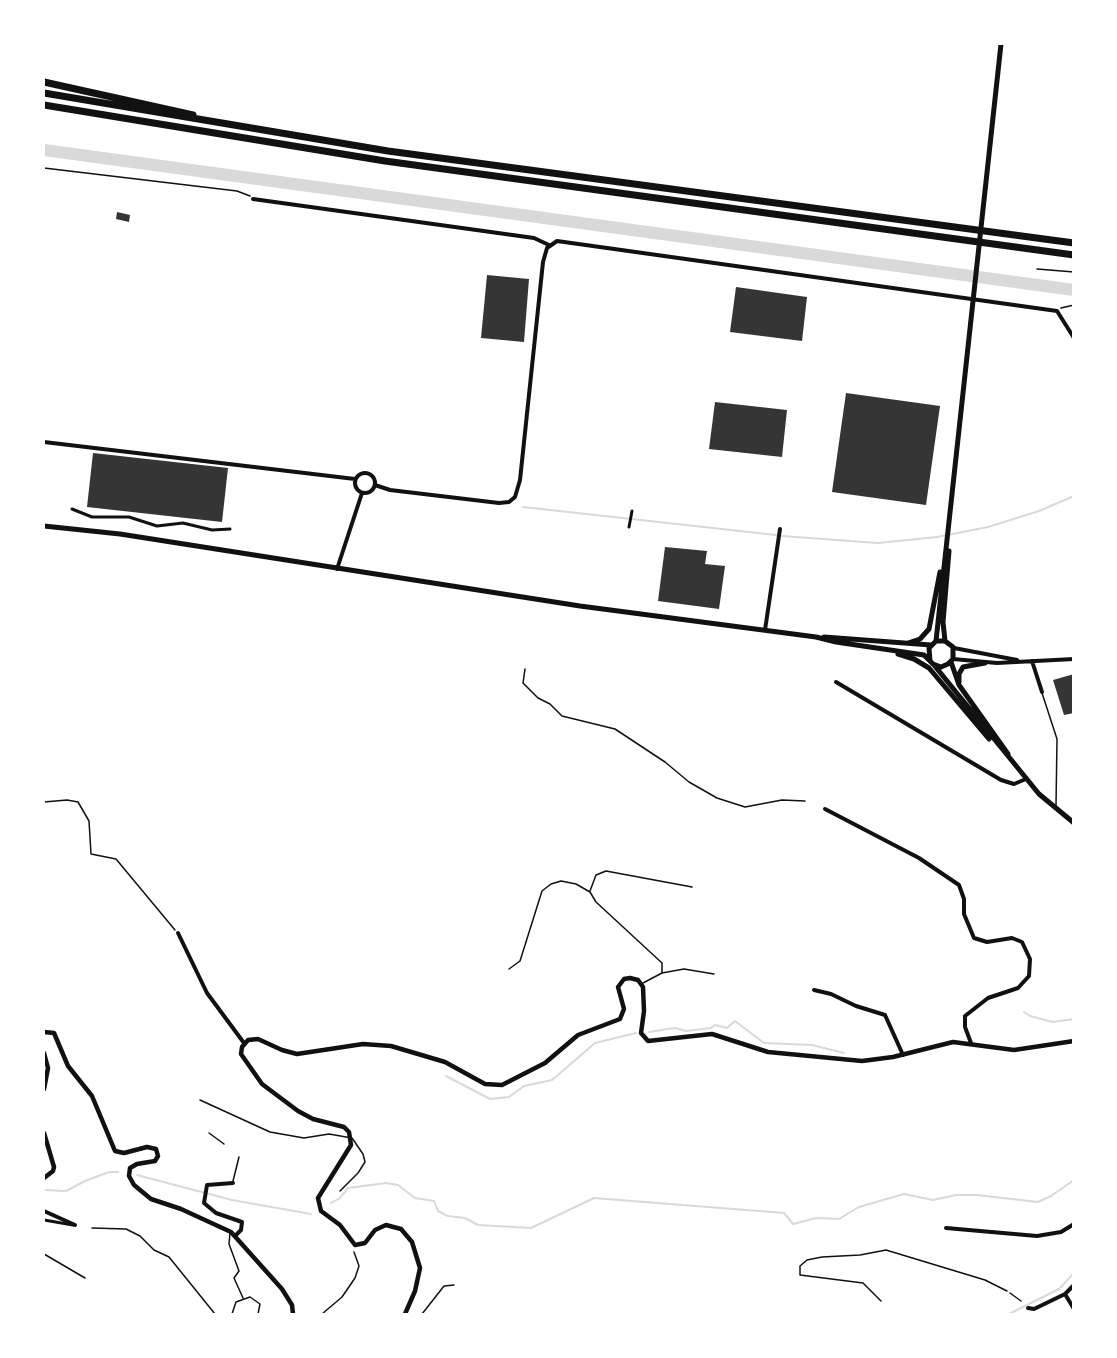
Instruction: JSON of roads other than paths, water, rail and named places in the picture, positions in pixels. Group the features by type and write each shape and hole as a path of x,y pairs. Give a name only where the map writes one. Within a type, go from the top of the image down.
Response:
{"highway":[{"path":"44,82 180,111 225,124"},
{"path":"44,93 471,162 1074,243"},
{"path":"44,105 385,161 1074,255"}],"main road":[{"path":"945,641 943,622 949,537 1000,44"},
{"path":"44,526 120,534 336,570 765,631 901,644 945,641 953,647 952,660 962,689 1017,768"},
{"path":"901,644 920,639 929,629 949,537"},
{"path":"944,560 933,643 928,652 932,662 1026,779 1056,810 1074,823"},
{"path":"816,637 921,654 932,662 945,666 952,660"},
{"path":"864,646 909,657 924,664 942,682 982,733 998,747"},
{"path":"962,689 958,677 961,669 968,665 985,663"}],"street":[{"path":"253,199 534,238 549,245 561,242 1058,310 1074,338"},
{"path":"375,485 390,490 499,503 508,502 515,497 520,480 543,262 549,245"},
{"path":"44,442 355,478 367,473 372,476 375,485"},
{"path":"355,478 355,486 362,493"},
{"path":"362,493 371,491 375,485"},
{"path":"336,570 362,493"},
{"path":"72,509 92,517 129,517 157,526 183,523 212,530 230,529"},
{"path":"629,526 631,513"},
{"path":"765,631 780,529"},
{"path":"953,647 964,652 1023,661"},
{"path":"952,660 985,663 1074,658"},
{"path":"1032,661 1042,692"},
{"path":"836,682 1002,780 1014,784 1026,779"},
{"path":"825,809 920,858 951,878 962,890 964,914 974,938 987,942 1012,938 1022,942 1026,947 1031,968 1025,984 988,998 965,1016 965,1027 971,1043"},
{"path":"178,933 207,993 244,1043"},
{"path":"405,1314 416,1291 420,1268 417,1253 407,1235 397,1227 383,1226 375,1230 364,1243 355,1245 340,1226 321,1211 318,1205 318,1198 351,1145 352,1138 344,1127 305,1114 262,1083 242,1057 241,1049 244,1043 251,1039 258,1039 297,1054 363,1044 392,1046 445,1062 485,1084 502,1085 545,1063 578,1035 620,1018 624,1012 618,993 620,984 630,978 642,983 644,1011 640,1033 646,1040 712,1034 746,1047 779,1053 862,1060 903,1055 945,1043 971,1043 1014,1050 1074,1041"},
{"path":"814,990 831,994 856,1006 885,1015 903,1055"},
{"path":"44,1031 54,1033 70,1069 94,1100 115,1151 124,1154 147,1147 156,1149 158,1156 155,1161 137,1164 130,1168 129,1176 134,1185 151,1199 181,1209 233,1234 291,1301 292,1314"},
{"path":"44,1053 48,1068 44,1089"},
{"path":"44,1133 54,1167 53,1172 44,1178"},
{"path":"233,1183 210,1184 205,1188 204,1203 216,1213 242,1222 241,1230 233,1234"},
{"path":"44,1211 75,1225"},
{"path":"44,1220 75,1225"},
{"path":"946,1228 1037,1236 1060,1232 1074,1224"},
{"path":"1028,1308 1034,1309 1065,1294 1074,1285"},
{"path":"1065,1294 1074,1310"}],"lane":[{"path":"1042,692 1057,739 1056,810"},
{"path":"590,892 596,875 606,871 692,887"},
{"path":"509,969 520,961 539,897 545,887 561,881 576,884 590,892 596,902 662,963 662,973"},
{"path":"642,983 662,973 684,969 714,974"},
{"path":"200,1100 270,1132 304,1138 329,1134 352,1138 363,1154 365,1162 358,1173 340,1191"},
{"path":"209,1133 224,1144"},
{"path":"233,1183 239,1157"},
{"path":"233,1234 229,1244 239,1271 234,1278 243,1298"},
{"path":"44,1254 85,1278"},
{"path":"422,1314 444,1286 454,1285"},
{"path":"1010,1293 1022,1301"},
{"path":"232,1314 235,1303 250,1297 260,1304 258,1314"}],"waterway":[{"path":"44,150 1074,290"},
{"path":"782,536 878,543 937,537 988,527 1039,511 1074,496"},
{"path":"523,507 776,535"},
{"path":"1024,1012 1030,1016 1053,1022 1074,1019"},
{"path":"649,1032 675,1028 686,1031 711,1028 715,1025 727,1028 735,1021 764,1043 812,1045 844,1053"},
{"path":"446,1076 490,1099 509,1097 524,1086 552,1080 595,1043 636,1033"},
{"path":"44,1190 66,1191 109,1172 118,1172"},
{"path":"137,1175 232,1200 311,1214"},
{"path":"331,1203 340,1198 348,1188 386,1183 398,1185 415,1198 434,1201 438,1211 448,1216 465,1218 478,1225 531,1228 594,1198 784,1213 793,1224 816,1218 839,1219 859,1207 904,1194 933,1200 956,1195 977,1195 1038,1202 1074,1180"},
{"path":"1009,1314 1059,1289 1074,1273"}]}
